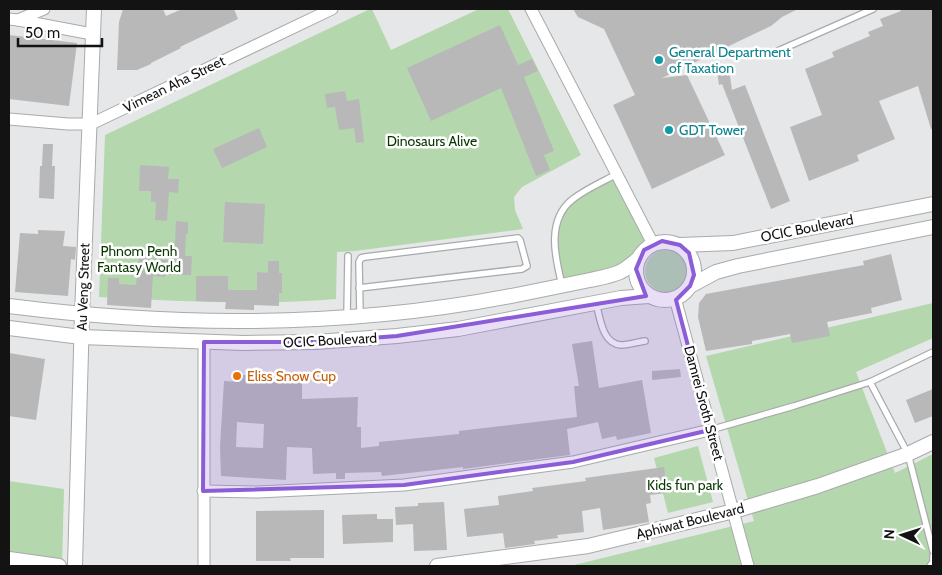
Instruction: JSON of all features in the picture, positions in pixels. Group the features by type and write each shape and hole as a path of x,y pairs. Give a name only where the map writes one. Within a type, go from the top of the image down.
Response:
{"street":[{"path":"13,19 44,9"},
{"name":"Au Veng Street","path":"74,566 94,9"},
{"name":"Vimean Aha Street","path":"9,119 90,124 332,9"},
{"path":"531,9 653,244"},
{"path":"13,19 92,34"},
{"name":"OCIC Boulevard","path":"680,245 733,243 933,204"},
{"name":"OCIC Boulevard","path":"690,286 716,272 738,266 933,228"},
{"path":"662,241 680,245 689,253 694,264 694,275 690,286 681,296 675,298 666,300 649,296 637,280 636,269 638,259 644,250 662,241"},
{"name":"OCIC Boulevard","path":"9,306 82,315 244,322 354,317 453,306 562,286 619,273 638,259"},
{"name":"OCIC Boulevard","path":"9,328 81,337 243,343 316,342 458,329 596,303 649,296"},
{"name":"Damrei Sroth Street","path":"675,298 748,566"},
{"path":"204,342 204,566"},
{"path":"203,491 258,492 404,485 573,462 710,430"},
{"name":"Aphiwat Boulevard","path":"438,566 588,546 734,511 818,486 908,454 933,442"},
{"path":"9,559 60,566"}],"lane":[{"path":"771,54 873,9"},
{"path":"562,286 554,244 556,227 561,213 572,200 617,174"},
{"path":"354,317 359,288 359,262 361,258 518,238 527,266 359,288"},
{"path":"348,256 354,317"},
{"path":"596,303 605,336 612,343 620,345 645,341"},
{"path":"710,430 870,382 933,352"},
{"path":"870,382 908,454 933,551"},
{"path":"930,566 933,562 933,556"}],"highlighted area":[{"path":"662,241 680,245 689,253 694,275 690,286 676,300 710,430 573,462 404,485 203,491 204,342 316,342 397,336 646,296 636,269 644,250"}],"green space":[{"name":"Dinosaurs Alive","path":"372,9 391,50 479,9 508,9 581,155 522,187 514,197 515,210 523,229 337,252 336,299 247,302 99,297 105,135"},
{"path":"617,174 653,244 644,250 638,259 562,285 556,263 556,227 572,200"},
{"path":"670,250 678,253 684,259 687,271 684,283 678,289 662,292 654,289 648,283 645,267 648,259 654,253"},
{"path":"933,303 933,338 856,372 895,473 933,454 933,566 570,566 754,521 706,356"},
{"name":"Kids fun park","path":"698,446 713,502 668,513 654,458"},
{"path":"9,481 64,489 62,566 9,566"}],"building":[{"path":"123,9 163,9 166,16 182,9 234,9 238,19 137,70 117,70 119,22"},
{"path":"573,9 798,9 782,17 771,26 662,78 687,75 725,155 652,189 613,105 635,95 604,29 578,17"},
{"path":"900,9 933,9 933,129 931,129 918,86 879,101 895,139 857,155 859,161 809,181 790,127 822,115 805,69 834,57 832,52 870,36 868,32 883,26 880,19 901,11"},
{"path":"500,25 518,65 532,59 538,71 524,77 554,151 544,155 550,170 536,176 501,88 431,121 407,68"},
{"path":"9,35 77,43 69,106 9,99"},
{"path":"729,69 732,90 745,85 790,201 771,209 722,84 719,85 717,71"},
{"path":"345,91 347,101 359,99 364,142 356,143 354,128 339,130 335,107 327,108 325,94"},
{"path":"259,128 267,147 222,168 213,149"},
{"path":"43,144 53,144 52,166 55,166 54,199 39,198"},
{"path":"140,165 169,167 168,179 179,179 178,193 169,192 167,221 155,220 156,202 151,202 151,191 139,191"},
{"path":"225,202 265,204 263,244 223,242"},
{"path":"176,221 188,222 185,256 192,256 191,275 153,276 151,308 107,305 108,278 119,278 119,284 136,285 139,257 174,261"},
{"path":"38,230 65,231 63,246 76,247 75,260 71,259 68,296 15,292 20,233 38,234"},
{"path":"891,254 902,300 871,308 872,313 827,322 830,336 792,343 790,334 752,341 752,344 706,351 698,317 699,303 706,294 864,265 863,261"},
{"path":"268,261 279,261 279,273 282,273 282,293 279,293 279,306 254,305 254,310 225,309 226,302 196,301 196,276 228,276 228,290 257,290 257,272 268,273"},
{"path":"592,341 599,388 642,380 651,433 617,440 616,436 602,439 598,422 567,429 570,455 463,469 463,467 382,476 381,472 345,473 345,479 336,479 336,473 313,474 312,448 287,447 286,480 221,476 220,447 224,381 240,382 241,375 253,375 252,381 273,383 273,377 302,377 302,399 358,397 357,427 361,427 361,448 379,446 379,442 459,434 459,431 577,417 574,386 579,386 572,344","holes":["237,422 264,424 263,448 236,447"]},
{"path":"9,353 45,359 36,420 9,416"},
{"path":"680,369 681,377 652,380 652,371"},
{"path":"933,389 933,416 915,423 906,400"},
{"path":"664,467 667,493 650,495 651,503 646,504 649,522 603,530 600,508 582,511 584,532 557,535 558,538 534,541 535,544 505,548 503,533 467,537 464,509 499,505 498,496 533,491 532,488 586,481 585,478"},
{"path":"444,502 447,550 414,551 413,524 396,525 395,507 418,506 418,503"},
{"path":"324,510 324,558 290,558 291,561 256,561 256,511"},
{"path":"377,514 377,519 393,519 393,542 343,544 342,515"}],"place":[{"name":"General Department of Taxation","path":"659,60"},
{"name":"GDT Tower","path":"669,130"},
{"name":"Eliss Snow Cup","path":"237,376"}],"park label":[{"name":"Phnom Penh Fantasy World","path":"139,260"}]}
